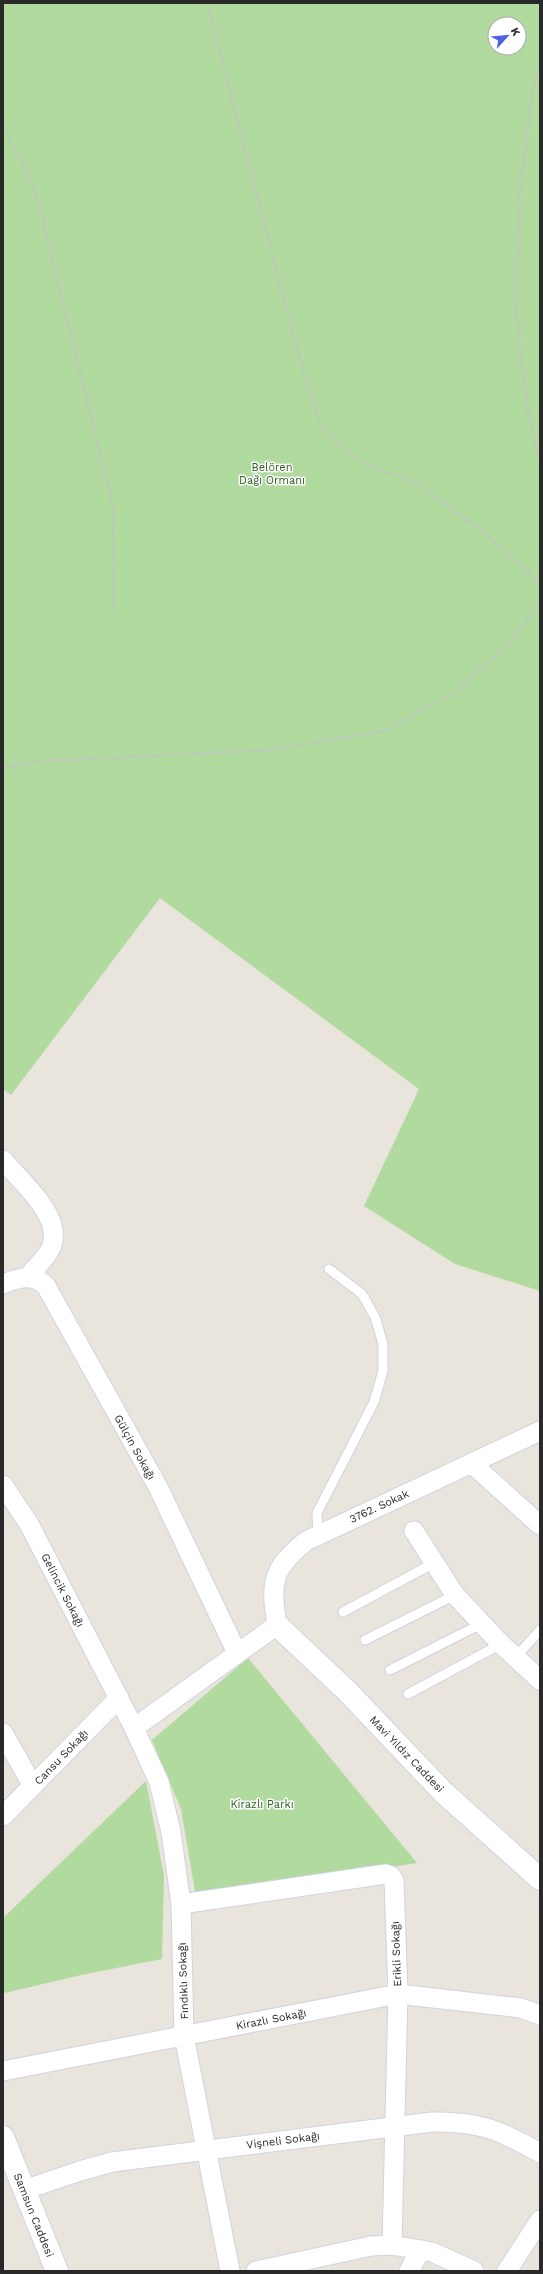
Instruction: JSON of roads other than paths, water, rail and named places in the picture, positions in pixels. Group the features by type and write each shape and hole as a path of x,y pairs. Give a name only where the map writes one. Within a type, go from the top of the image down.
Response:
{"main road":[{"name":"Mavi Yıldız Caddesi","path":"277,1625 348,1692 443,1792 540,1879"},
{"name":"Samsun Caddesi","path":"3,2137 56,2271"}],"street":[{"path":"3,1160 40,1201 53,1224 52,1246 28,1277 3,1284"},
{"name":"Gülçin Sokağı","path":"28,1277 36,1279 46,1286 154,1480 237,1653"},
{"name":"3762. Sokak","path":"277,1625 273,1597 276,1575 287,1556 306,1541 540,1431"},
{"path":"471,1463 540,1525"},
{"name":"Gelincik Sokağı","path":"3,1485 29,1524 119,1698"},
{"path":"414,1531 455,1595 481,1624 515,1658 540,1680"},
{"path":"134,1728 277,1625"},
{"name":"Fındıklı Sokağı","path":"119,1698 151,1762 166,1803 180,1904 184,2036 230,2271"},
{"name":"Cansu Sokağı","path":"3,1816 119,1698"},
{"path":"3,1733 33,1786"},
{"name":"Erikli Sokağı","path":"180,1904 386,1874 391,1876 394,1882 398,1994 392,2245"},
{"name":"Kirazlı Sokağı","path":"3,2071 398,1994 521,2008 540,2015"},
{"name":"Vişneli Sokağı","path":"24,2190 80,2170 112,2162 206,2149 432,2122 467,2123 502,2133 540,2153"},
{"path":"507,2271 540,2220"},
{"path":"256,2271 371,2246 392,2245 421,2250 453,2260 474,2271"},
{"path":"409,2271 421,2250"}],"lane":[{"path":"318,1535 317,1513 374,1402 383,1371 383,1344 376,1317 362,1294 329,1269"},
{"path":"343,1612 434,1564"},
{"path":"365,1640 455,1595"},
{"path":"390,1670 481,1624"},
{"path":"515,1658 540,1630"},
{"path":"408,1694 501,1644"}],"park label":[{"name":"Belören Dağı Ormanı","path":"272,473"},
{"name":"Kirazlı Parkı","path":"262,1804"}]}
